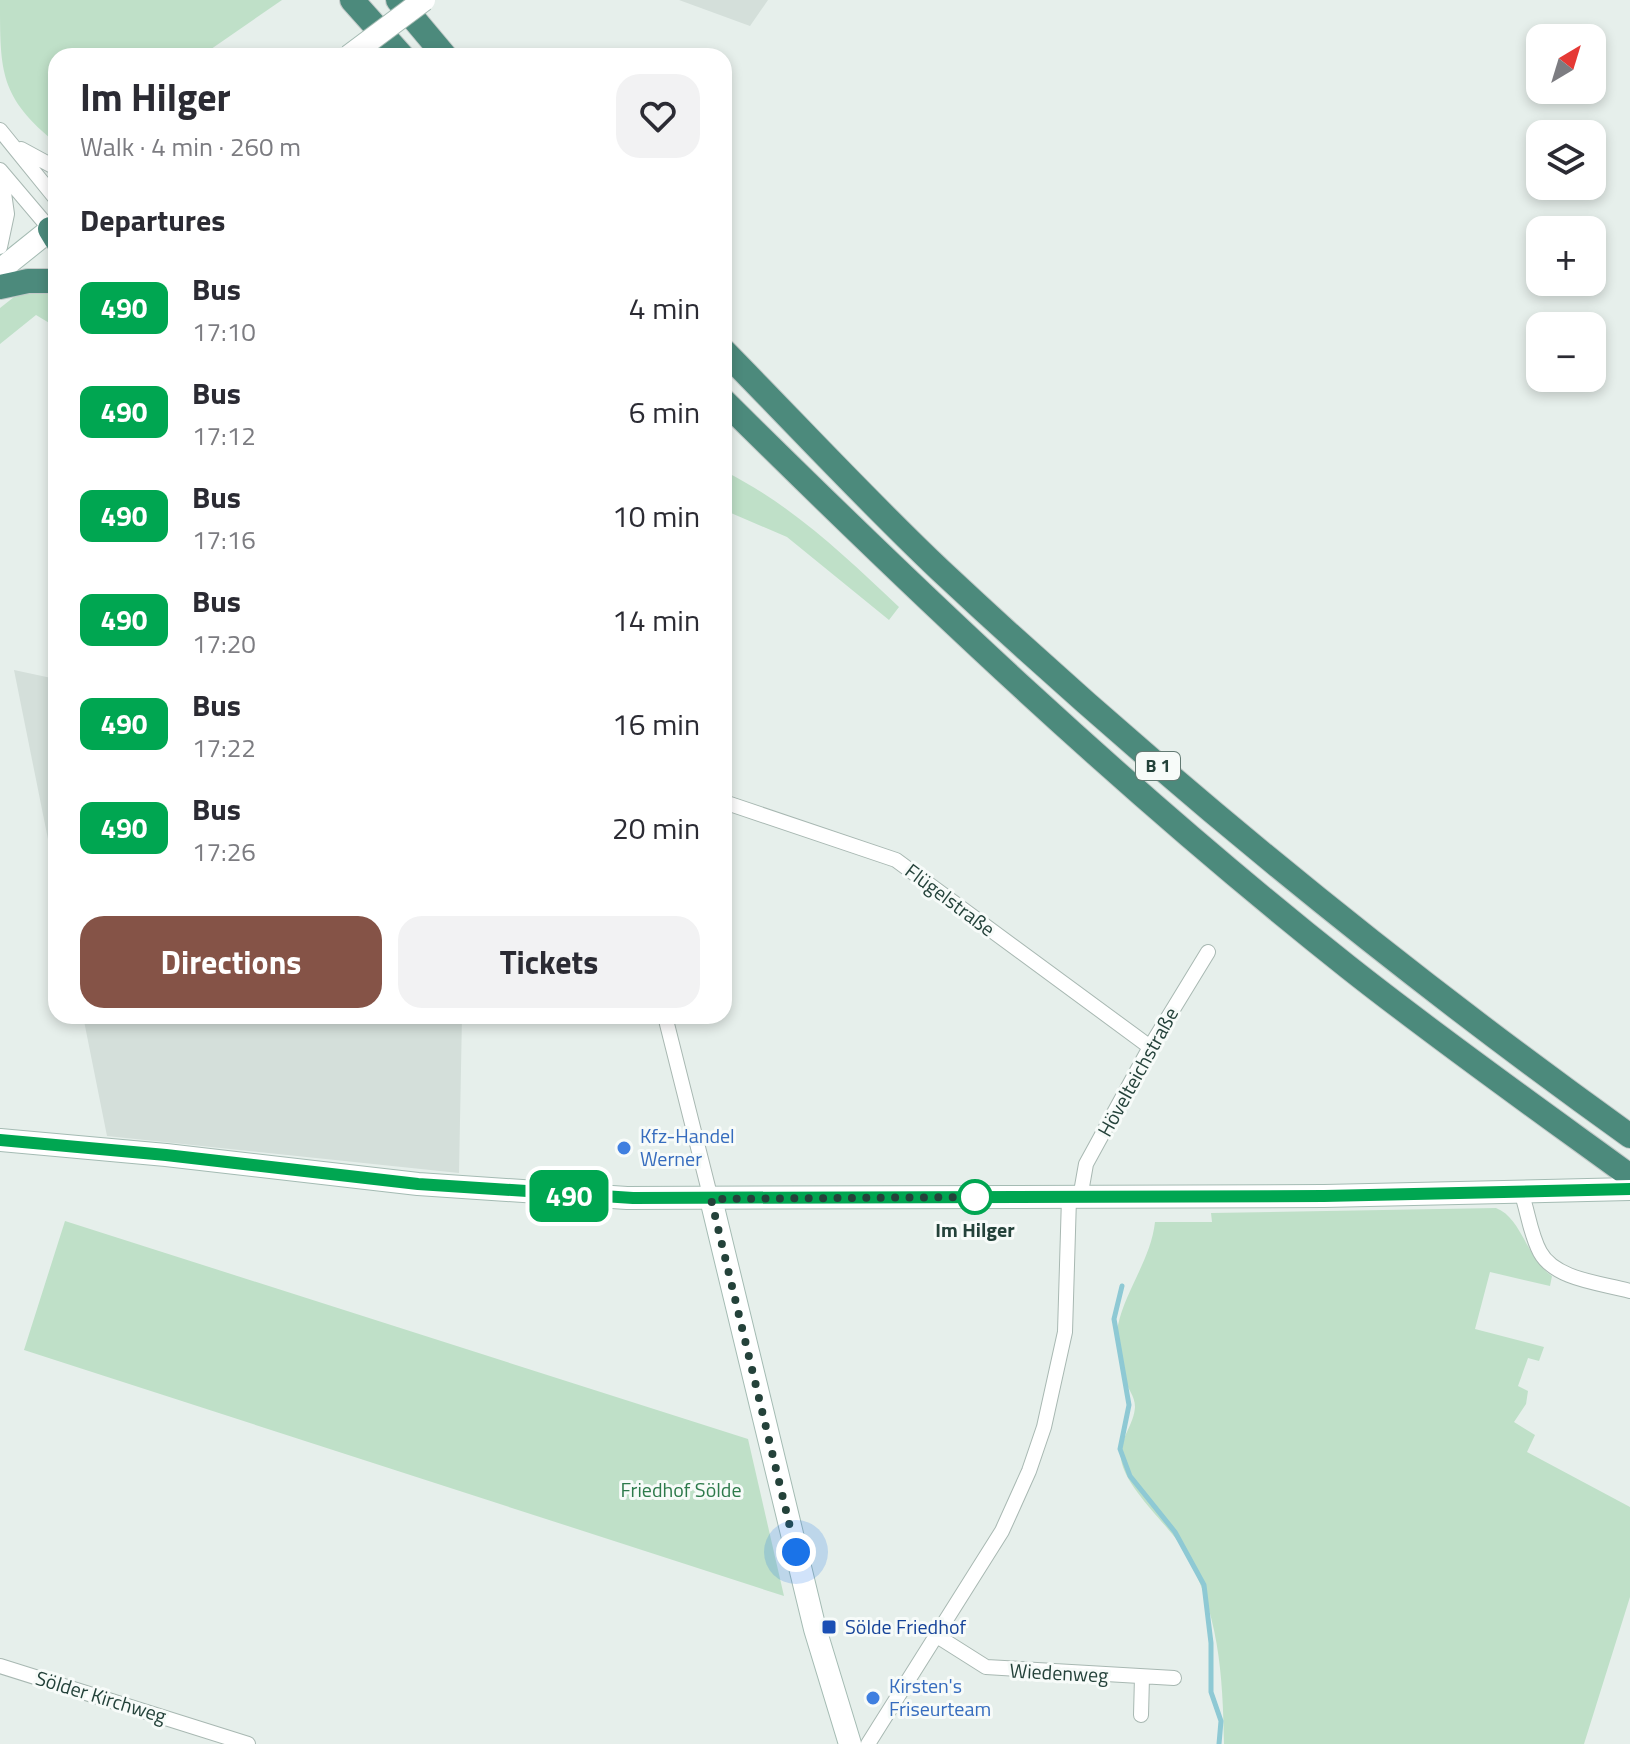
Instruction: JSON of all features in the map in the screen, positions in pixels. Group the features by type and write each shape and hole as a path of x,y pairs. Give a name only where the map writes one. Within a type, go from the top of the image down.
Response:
{"highway":[{"path":"352,0 395,48"},
{"path":"398,0 438,48"},
{"path":"0,287 28,281 48,281"},
{"name":"B 1","path":"732,359 938,568 1103,719 1380,951 1630,1136"},
{"name":"B 1","path":"732,409 946,619 1146,799 1349,967 1627,1178"}],"main road":[{"path":"360,48 424,0"},
{"path":"0,270 48,235"},
{"path":"0,1140 547,1195 711,1199 1521,1192 1627,1178"},
{"path":"711,1199 815,1630 850,1744"}],"street":[{"path":"4,135 48,163"},
{"path":"4,135 48,189"},
{"path":"1,171 48,224"},
{"path":"0,247 7,214 1,171"},
{"name":"Flügelstraße","path":"732,805 896,860 1150,1047"},
{"name":"Hövelteichstraße","path":"868,1744 1016,1503 1044,1427 1065,1332 1074,1198 1086,1164 1150,1047 1208,952"},
{"path":"667,1024 711,1199"},
{"path":"1521,1192 1536,1241 1547,1260 1569,1274 1630,1291"},
{"name":"Wiedenweg","path":"937,1636 986,1667 1174,1678"},
{"name":"Sölder Kirchweg","path":"0,1666 248,1744"},
{"path":"1141,1715 1142,1677"}],"shaded area":[{"path":"679,0 768,0 750,26"},
{"path":"14,670 48,677 48,839"},
{"path":"85,1024 462,1024 459,1173 107,1136"}],"green space":[{"path":"0,0 282,0 213,48 48,48 48,136 14,97 7,82 1,47"},
{"path":"48,290 48,322 36,315 0,344 0,308 14,297"},
{"path":"732,475 795,515 899,607 889,620 787,537 732,513"},
{"path":"1496,1208 1512,1220 1536,1259 1552,1276 1550,1286 1490,1272 1475,1329 1544,1347 1539,1361 1528,1358 1518,1386 1528,1391 1526,1404 1514,1422 1535,1435 1527,1452 1630,1507 1630,1597 1584,1744 1224,1744 1217,1644 1204,1595 1183,1549 1138,1494 1121,1459 1122,1445 1135,1407 1120,1359 1118,1325 1149,1249 1155,1222 1212,1222 1211,1213"},
{"name":"Friedhof Sölde","path":"65,1221 748,1439 784,1596 24,1350"}],"waterway":[{"path":"1122,1286 1114,1319 1129,1405 1120,1449 1130,1476 1175,1532 1204,1585 1211,1643 1211,1692 1221,1721 1219,1744"}],"bus line":[{"name":"490","path":"0,1140 166,1155 418,1184 547,1195 633,1198 1324,1196 1630,1189"}],"place":[{"name":"Kfz-Handel Werner","path":"624,1148"},
{"name":"Im Hilger","path":"975,1197"},
{"name":"Sölde Friedhof","path":"829,1627"},
{"name":"Kirsten's Friseurteam","path":"873,1698"}],"route":[{"path":"796,1552 711,1199 975,1197"}]}
